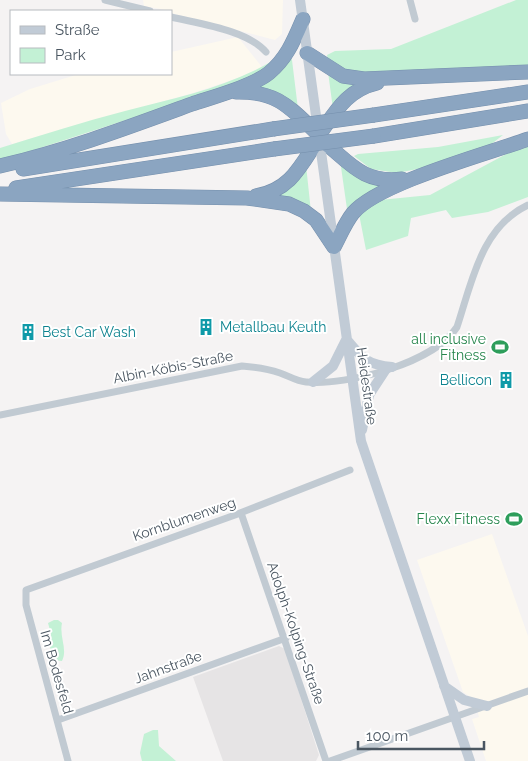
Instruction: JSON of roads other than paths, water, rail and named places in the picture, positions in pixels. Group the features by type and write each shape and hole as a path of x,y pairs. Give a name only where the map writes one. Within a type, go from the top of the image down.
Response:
{"highway":[{"path":"0,166 42,156 227,92 267,75 281,63 288,52 302,19"},
{"path":"307,53 343,76 364,79 528,72"},
{"path":"248,198 270,194 289,182 348,96 362,86 392,79"},
{"path":"227,92 257,91 277,98 364,176 387,181 418,177"},
{"path":"0,172 273,129 528,92"},
{"path":"0,192 528,111"},
{"path":"0,192 248,198 289,204 304,211 316,220 334,247 353,214 371,198 418,177 528,139"}],"main road":[{"name":"Heidestraße","path":"300,0 361,441 470,761"},
{"path":"314,382 334,366 346,339 366,361 389,368 369,395 361,441"},
{"path":"444,686 464,700 487,706"}],"street":[{"path":"105,0 146,10"},
{"path":"410,0 415,19"},
{"path":"172,17 243,36 260,44 266,52"},
{"name":"Albin-Köbis-Straße","path":"0,415 242,366 270,370 297,380 314,382 351,379 389,368 431,352 451,336 457,327 486,245 500,225 519,209 528,205"},
{"name":"Kornblumenweg","path":"26,590 241,513 350,470"},
{"name":"Adolph-Kolping-Straße","path":"241,513 286,638 326,761"},
{"name":"Im Bodesfeld","path":"26,590 26,604 68,761"},
{"name":"Jahnstraße","path":"58,720 286,638"},
{"path":"330,761 528,691"}],"place":[{"name":"Metallbau Keuth","path":"206,327"},
{"name":"Best Car Wash","path":"28,332"},
{"name":"all inclusive Fitness","path":"500,347"},
{"name":"Bellicon","path":"506,380"},
{"name":"Flexx Fitness","path":"514,519"}]}
